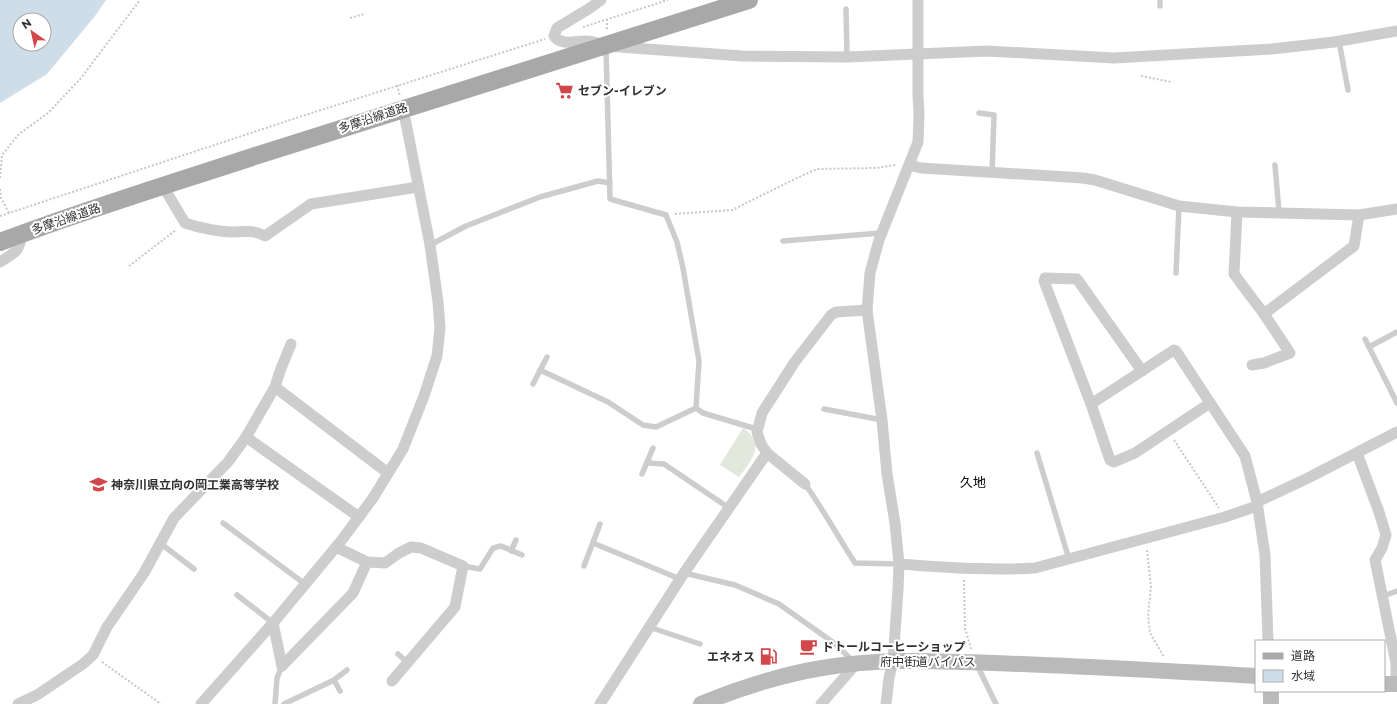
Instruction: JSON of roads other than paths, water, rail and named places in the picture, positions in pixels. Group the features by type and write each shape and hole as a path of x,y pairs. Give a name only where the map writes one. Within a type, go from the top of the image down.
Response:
{"main road":[{"name":"多摩沿線道路","path":"0,242 163,186 404,108 749,0"}],"street":[{"path":"601,0 557,28 554,36 557,39 566,42 589,40 606,46 742,56 847,57 987,51 1114,58 1272,49 1339,42 1397,31"},
{"path":"886,704 889,678 893,661 899,564 867,310 870,273 881,233 918,142 918,0"},
{"path":"201,704 306,584 373,498 403,449 424,396 436,356 440,328 430,245 404,108"},
{"path":"908,165 921,168 1083,178 1095,180 1179,206 1237,212 1359,215 1397,209"},
{"path":"163,186 185,223 202,229 232,232 257,232 265,236 311,204 418,187"},
{"path":"1237,212 1234,274 1264,314 1290,353 1264,363 1252,365"},
{"path":"1264,314 1354,246 1359,215"},
{"path":"0,262 18,250 22,234"},
{"path":"1142,371 1077,279 1045,278 1044,281 1091,404 1110,460 1114,462 1136,453 1210,403"},
{"path":"805,484 767,453 761,444 757,432 762,413 794,363 831,314 836,312 867,310"},
{"path":"18,704 37,696 83,664 93,655 107,627 144,573 174,518 228,462 246,437 275,387 291,344"},
{"path":"1091,404 1174,350 1176,351 1245,456 1257,504 1265,555 1268,640"},
{"path":"275,387 388,473"},
{"path":"899,564 964,569 1016,570 1035,568 1069,559 1146,537 1225,517 1257,504 1397,432"},
{"path":"246,437 359,517"},
{"path":"600,704 682,576 767,453"},
{"path":"1357,453 1386,535 1382,548 1375,560 1396,663 1392,684"},
{"path":"336,547 367,562 385,563 411,547 421,548 463,566 454,607 392,681"},
{"path":"282,666 353,592 367,562"},
{"path":"273,623 282,666"},
{"name":"府中街道バイパス","path":"701,704 774,678 822,668 893,661 975,659 1255,676"},
{"path":"821,704 856,664"},
{"path":"1271,692 1271,704"}],"lane":[{"path":"846,9 847,57"},
{"path":"1339,42 1348,90"},
{"path":"606,46 610,199 666,215 677,242 683,268 699,361 696,408"},
{"path":"979,113 994,115 992,172"},
{"path":"1275,165 1279,212"},
{"path":"430,245 466,226 540,197 598,181 610,183"},
{"path":"1176,273 1179,206"},
{"path":"783,241 881,233"},
{"path":"1369,347 1397,332"},
{"path":"1365,339 1397,404"},
{"path":"533,384 547,357"},
{"path":"540,370 608,402 643,425 656,427 696,408"},
{"path":"696,408 703,413 753,428 757,432"},
{"path":"824,409 882,420"},
{"path":"642,474 653,448"},
{"path":"1037,453 1069,559"},
{"path":"647,463 664,464 729,508"},
{"path":"805,484 824,511 855,563 899,564"},
{"path":"223,523 306,584"},
{"path":"584,566 600,524"},
{"path":"511,551 516,540"},
{"path":"160,543 194,569"},
{"path":"593,543 682,576 735,585 779,604 834,643 856,664"},
{"path":"463,566 480,568 493,548 500,546 522,555"},
{"path":"1383,596 1397,590"},
{"path":"237,595 273,623"},
{"path":"649,627 700,644"},
{"path":"398,654 408,663"},
{"path":"975,659 996,704"},
{"path":"275,704 277,678 282,666"},
{"path":"284,704 334,680 347,670"},
{"path":"334,680 340,691"}],"water":[{"path":"0,0 106,0 95,16 47,74 0,103"}],"place":[{"name":"セブン-イレブン","path":"565,91"},
{"name":"神奈川県立向の岡工業高等学校","path":"98,485"},
{"name":"ドトールコーヒーショップ","path":"809,647"},
{"name":"エネオス","path":"768,657"}],"district":[{"name":"久地","path":"973,482"}]}
